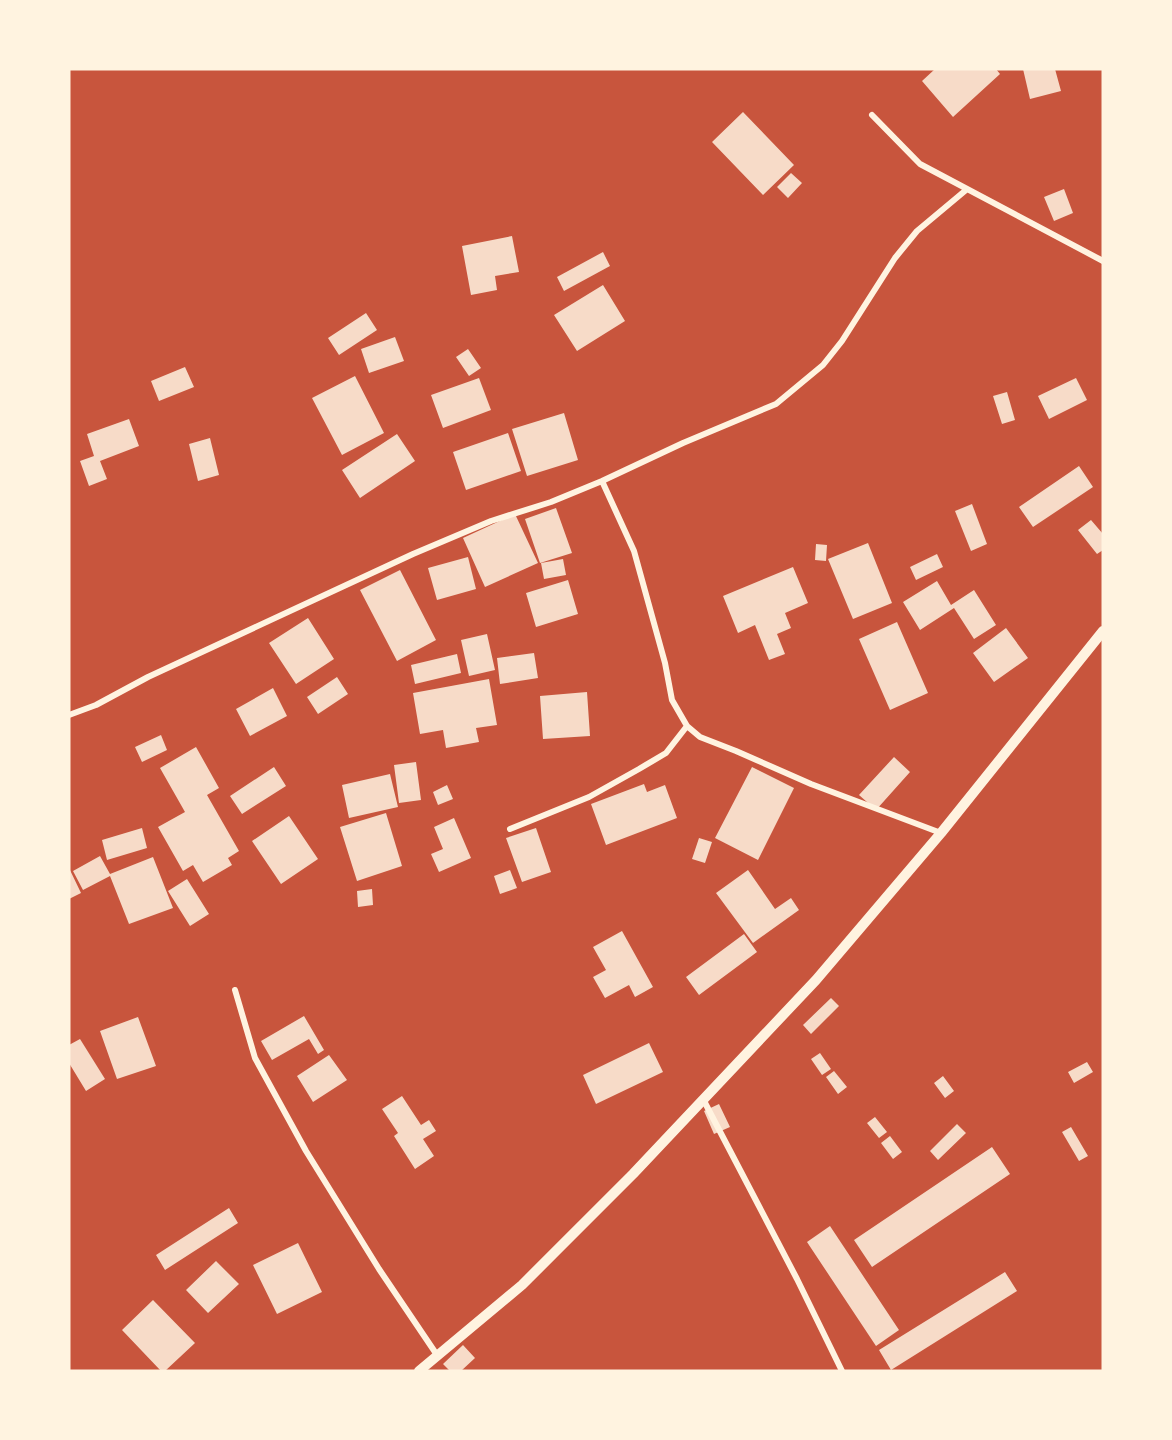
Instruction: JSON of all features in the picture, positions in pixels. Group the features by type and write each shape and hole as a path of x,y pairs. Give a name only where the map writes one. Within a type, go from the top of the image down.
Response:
{"street":[{"path":"872,116 920,164 1103,261"},
{"path":"69,715 96,705 148,677 413,554 491,521 551,502 602,481 683,443 776,404 823,365 842,341 895,258 917,231 966,190"},
{"path":"602,481 634,551 665,663 672,700 687,726 700,737 811,784 941,833"},
{"path":"419,1371 522,1286 633,1174 816,980 941,833 1103,631"},
{"path":"510,829 589,797 639,769 666,753 687,726"},
{"path":"236,990 255,1058 306,1151 379,1269 437,1355"},
{"path":"703,1099 842,1371"}],"building":[{"path":"935,69 996,69 1000,74 953,117 922,81"},
{"path":"1023,69 1055,69 1061,91 1030,99"},
{"path":"743,112 794,165 763,195 712,142"},
{"path":"791,173 802,183 788,198 777,187"},
{"path":"1064,189 1073,213 1054,221 1044,197"},
{"path":"512,236 519,272 495,276 497,290 471,295 462,246"},
{"path":"603,252 610,266 564,291 557,277"},
{"path":"603,285 625,321 577,351 554,315"},
{"path":"366,313 377,330 339,355 328,338"},
{"path":"395,337 404,361 369,373 361,349"},
{"path":"468,349 481,368 469,376 456,357"},
{"path":"185,367 194,387 159,401 151,381"},
{"path":"355,376 384,433 342,455 312,398"},
{"path":"479,378 491,410 443,428 431,395"},
{"path":"1076,378 1087,400 1049,419 1038,396"},
{"path":"1007,392 1015,420 1002,424 993,396"},
{"path":"564,413 578,460 527,476 512,429"},
{"path":"129,419 139,446 100,461 107,479 89,486 80,461 94,456 87,434"},
{"path":"508,433 521,471 466,490 453,452"},
{"path":"397,434 415,461 360,498 342,470"},
{"path":"210,438 219,475 198,481 189,444"},
{"path":"1079,466 1093,487 1033,527 1019,507"},
{"path":"972,504 987,544 971,551 955,511"},
{"path":"556,508 572,553 540,563 525,519"},
{"path":"515,514 538,563 485,587 463,538"},
{"path":"1091,520 1103,534 1103,550 1097,554 1078,530"},
{"path":"868,543 892,603 853,619 828,559"},
{"path":"816,544 827,545 826,561 815,560"},
{"path":"937,554 943,567 916,580 910,567"},
{"path":"468,557 476,589 437,600 428,568"},
{"path":"563,559 566,575 544,579 541,563"},
{"path":"793,567 808,603 785,613 791,628 777,634 785,654 769,660 755,625 738,633 723,596"},
{"path":"400,570 436,640 397,661 360,590"},
{"path":"568,580 578,614 536,627 526,593"},
{"path":"937,581 951,605 974,590 996,625 974,639 954,608 920,630 903,602"},
{"path":"308,618 334,659 296,684 269,643"},
{"path":"897,622 928,693 890,710 859,639"},
{"path":"1006,628 1028,658 994,682 973,653"},
{"path":"487,634 495,670 469,676 461,640"},
{"path":"534,653 538,678 500,684 497,658"},
{"path":"457,654 461,673 415,684 411,665"},
{"path":"337,677 348,694 318,714 307,697"},
{"path":"489,679 497,725 476,728 479,742 446,748 443,730 420,734 413,693"},
{"path":"273,688 287,716 250,736 236,709"},
{"path":"587,692 590,736 543,739 540,696"},
{"path":"161,735 167,750 142,762 135,747"},
{"path":"196,747 219,788 207,795 239,851 228,858 232,865 203,882 193,865 183,871 158,827 185,812 160,768"},
{"path":"894,757 910,772 876,810 859,795"},
{"path":"416,762 421,800 399,803 394,765"},
{"path":"274,767 286,786 242,814 230,796"},
{"path":"752,767 794,788 758,860 715,838"},
{"path":"390,774 398,807 349,818 342,785"},
{"path":"644,784 647,792 665,785 677,818 606,845 591,804"},
{"path":"447,785 453,799 438,805 433,792"},
{"path":"386,813 402,866 357,881 340,827"},
{"path":"289,816 318,859 281,884 252,841"},
{"path":"454,818 471,858 439,872 431,854 443,849 434,827"},
{"path":"142,828 147,848 107,860 102,840"},
{"path":"536,828 551,872 522,882 506,838"},
{"path":"699,838 712,842 705,863 692,859"},
{"path":"100,856 110,874 153,857 173,908 129,924 110,876 83,890 73,871"},
{"path":"69,868 81,893 69,899"},
{"path":"510,870 517,888 500,894 494,876"},
{"path":"748,870 775,909 791,898 799,910 753,943 716,893"},
{"path":"187,879 209,914 190,926 168,891"},
{"path":"372,889 373,905 358,907 357,891"},
{"path":"622,931 653,987 635,997 629,985 605,998 593,977 606,970 593,947"},
{"path":"744,934 757,952 699,995 686,977"},
{"path":"831,998 839,1006 811,1034 803,1025"},
{"path":"304,1016 324,1050 318,1054 309,1039 272,1060 261,1041"},
{"path":"138,1017 156,1066 117,1079 100,1031"},
{"path":"80,1039 105,1079 86,1091 69,1063 69,1045"},
{"path":"649,1043 663,1072 596,1104 583,1075"},
{"path":"820,1053 831,1069 822,1075 811,1059"},
{"path":"329,1055 347,1080 313,1102 297,1076"},
{"path":"1087,1062 1093,1072 1074,1083 1068,1072"},
{"path":"834,1071 847,1087 838,1094 826,1077"},
{"path":"943,1076 954,1091 945,1098 934,1083"},
{"path":"402,1096 421,1125 429,1120 436,1131 423,1139 434,1156 415,1169 394,1136 398,1133 382,1109"},
{"path":"719,1104 730,1127 714,1134 704,1111"},
{"path":"875,1117 887,1132 879,1138 867,1123"},
{"path":"957,1124 966,1133 938,1160 930,1151"},
{"path":"1071,1127 1088,1156 1079,1161 1062,1132"},
{"path":"890,1136 902,1152 893,1159 881,1143"},
{"path":"992,1147 1010,1174 872,1267 854,1240"},
{"path":"229,1208 238,1223 165,1270 156,1255"},
{"path":"830,1226 899,1330 876,1346 807,1242"},
{"path":"298,1243 322,1292 277,1314 253,1265"},
{"path":"216,1261 239,1284 208,1313 186,1290"},
{"path":"1005,1272 1017,1291 891,1370 879,1350"},
{"path":"153,1300 195,1343 165,1371 161,1371 122,1330"},
{"path":"463,1345 475,1358 461,1371 450,1371 443,1364"}]}
